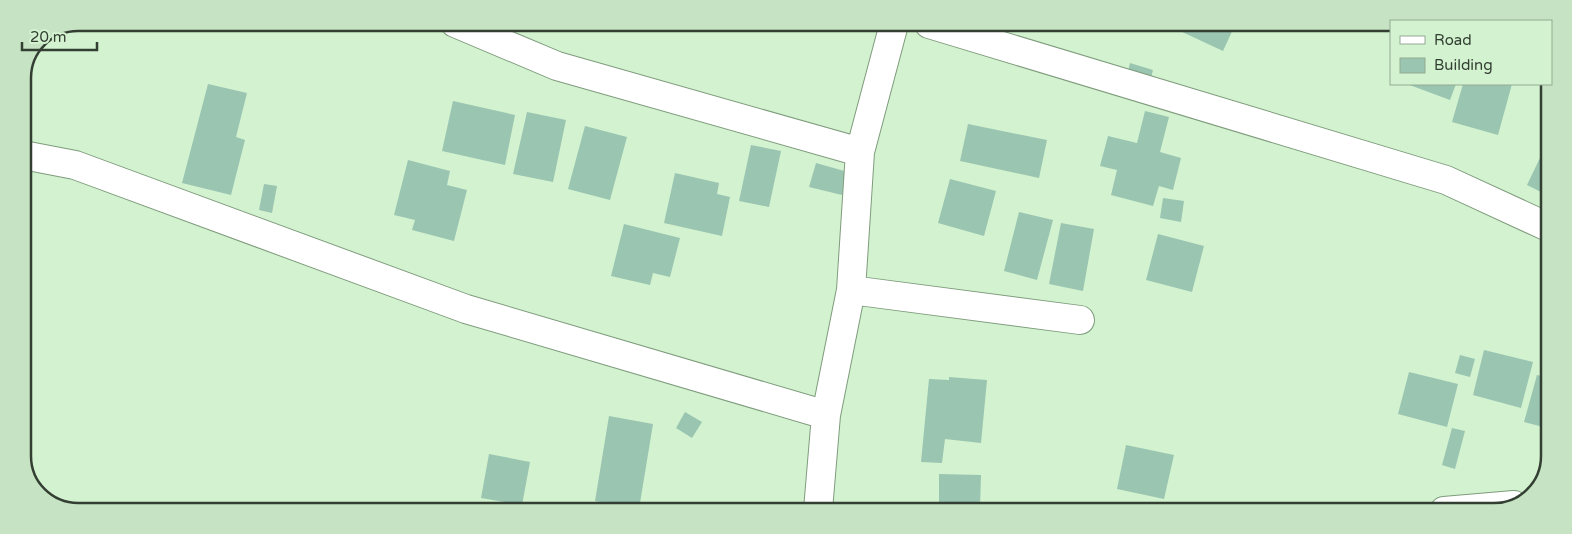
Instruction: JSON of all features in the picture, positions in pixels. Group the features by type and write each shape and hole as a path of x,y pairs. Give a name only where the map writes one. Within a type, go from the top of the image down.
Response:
{"street":[{"path":"474,31 556,66 860,152"},
{"path":"819,503 826,414 851,290 860,152 892,31"},
{"path":"952,31 1446,180 1541,224"},
{"path":"31,157 74,165 466,309 826,414"},
{"path":"851,290 1080,320"}],"building":[{"path":"1180,31 1232,31 1223,51"},
{"path":"1130,63 1153,70 1150,82 1127,75"},
{"path":"208,84 247,93 236,137 245,140 231,195 182,183"},
{"path":"1410,85 1456,85 1450,100"},
{"path":"1463,85 1512,85 1498,135 1452,122"},
{"path":"453,101 515,115 505,165 442,151"},
{"path":"1145,111 1169,117 1160,152 1181,158 1173,190 1159,186 1153,206 1111,195 1117,170 1100,166 1108,136 1137,143"},
{"path":"527,112 566,120 553,182 513,174"},
{"path":"968,124 1047,140 1039,178 960,161"},
{"path":"585,126 627,137 610,200 568,189"},
{"path":"751,145 781,151 769,207 739,201"},
{"path":"1541,156 1541,192 1527,185"},
{"path":"408,160 450,171 447,185 467,190 454,241 412,230 415,220 394,215"},
{"path":"816,163 848,172 842,195 809,187"},
{"path":"675,173 719,183 717,194 730,197 722,236 664,223"},
{"path":"950,179 996,191 984,236 938,223"},
{"path":"264,184 277,186 272,213 259,210"},
{"path":"1163,198 1184,201 1181,222 1160,218"},
{"path":"1019,212 1053,220 1037,280 1004,271"},
{"path":"1061,223 1094,229 1083,291 1049,284"},
{"path":"624,224 680,238 670,277 653,273 650,285 611,276"},
{"path":"1158,234 1204,246 1192,292 1146,280"},
{"path":"1484,350 1533,362 1521,408 1473,395"},
{"path":"1460,355 1475,359 1470,377 1455,373"},
{"path":"1409,372 1458,384 1447,427 1398,414"},
{"path":"1537,375 1541,376 1541,426 1524,422"},
{"path":"949,377 987,380 981,443 945,439 942,463 921,462 929,379 949,380"},
{"path":"685,412 702,422 692,438 676,428"},
{"path":"609,416 653,424 640,503 606,503 595,501"},
{"path":"1452,428 1465,431 1455,469 1442,465"},
{"path":"1126,445 1174,455 1164,499 1117,489"},
{"path":"489,454 530,462 522,503 481,498"},
{"path":"939,474 981,475 980,503 939,503"}]}
